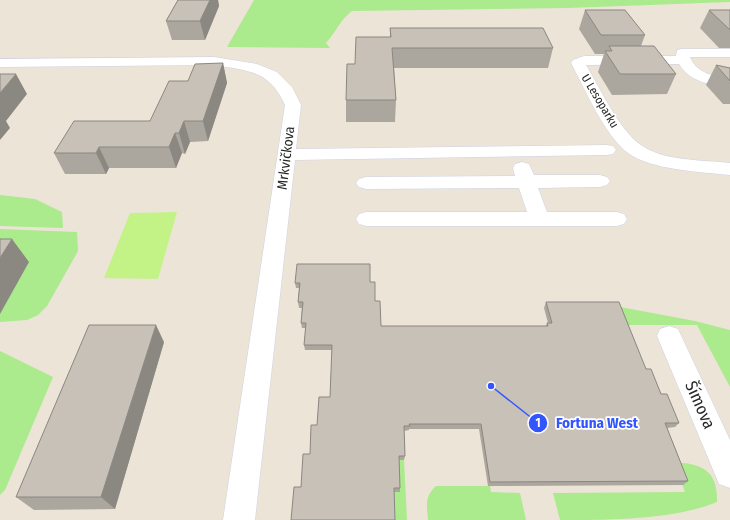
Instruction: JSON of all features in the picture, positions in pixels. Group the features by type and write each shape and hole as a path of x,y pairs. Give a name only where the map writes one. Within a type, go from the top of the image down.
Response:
{"street":[{"path":"730,53 682,53 683,60 696,74 712,81 730,83"},
{"name":"U Lesoparku","path":"683,60 584,60 578,63 625,142 650,157 674,163 730,169"},
{"name":"Mrkvičkova","path":"0,62 214,61 252,67 272,75 286,90 293,105 239,520"},
{"path":"287,155 607,150"},
{"path":"517,151 539,219"},
{"path":"366,183 600,181"},
{"path":"366,219 617,219"},
{"name":"Šímova","path":"669,336 730,473"}],"green space":[{"path":"254,0 730,0 730,2 568,8 352,11 326,43 330,48 227,47"},
{"path":"0,195 35,199 62,212 63,228 0,226"},
{"path":"177,212 158,279 104,278 130,213"},
{"path":"0,229 77,232 78,251 47,306 38,315 27,320 0,322"},
{"path":"615,306 695,321 730,330 730,387 697,325 623,325"},
{"path":"0,351 53,377 5,490 0,495"},
{"path":"399,460 404,460 407,520 395,520 393,492"},
{"path":"674,462 693,465 706,471 715,483 717,502 700,508 661,516 599,520 560,520 553,493 685,492"},
{"path":"436,486 490,486 491,492 520,493 526,520 428,520 427,502 432,490"}],"building":[{"path":"178,0 210,0 200,21 166,21"},
{"path":"585,10 625,10 645,35 601,35"},
{"path":"709,10 730,10 730,29 729,29"},
{"path":"390,28 543,28 553,48 392,48 396,100 346,100 347,64 355,64 356,37 391,37"},
{"path":"609,46 654,46 676,74 620,74 605,51 612,51"},
{"path":"223,63 203,121 184,121 179,133 175,133 169,147 99,147 96,153 54,153 74,121 150,121 169,81 188,81 195,64"},
{"path":"716,65 730,68 730,81"},
{"path":"0,74 16,74 0,93"},
{"path":"0,239 12,239 0,258"},
{"path":"297,264 370,264 370,282 375,282 375,301 380,301 381,326 548,326 547,323 552,323 546,302 619,302 646,369 651,369 661,394 667,394 679,423 665,423 688,481 490,482 481,424 409,424 410,426 404,426 405,456 399,456 400,488 394,488 395,520 291,520 294,487 301,487 303,454 310,454 311,425 317,425 319,397 330,397 332,345 304,345 306,323 301,323 303,302 298,302 300,283 295,283"},
{"path":"89,325 156,325 101,497 16,497"}],"place":[{"name":"Fortuna West","path":"491,386"}]}
